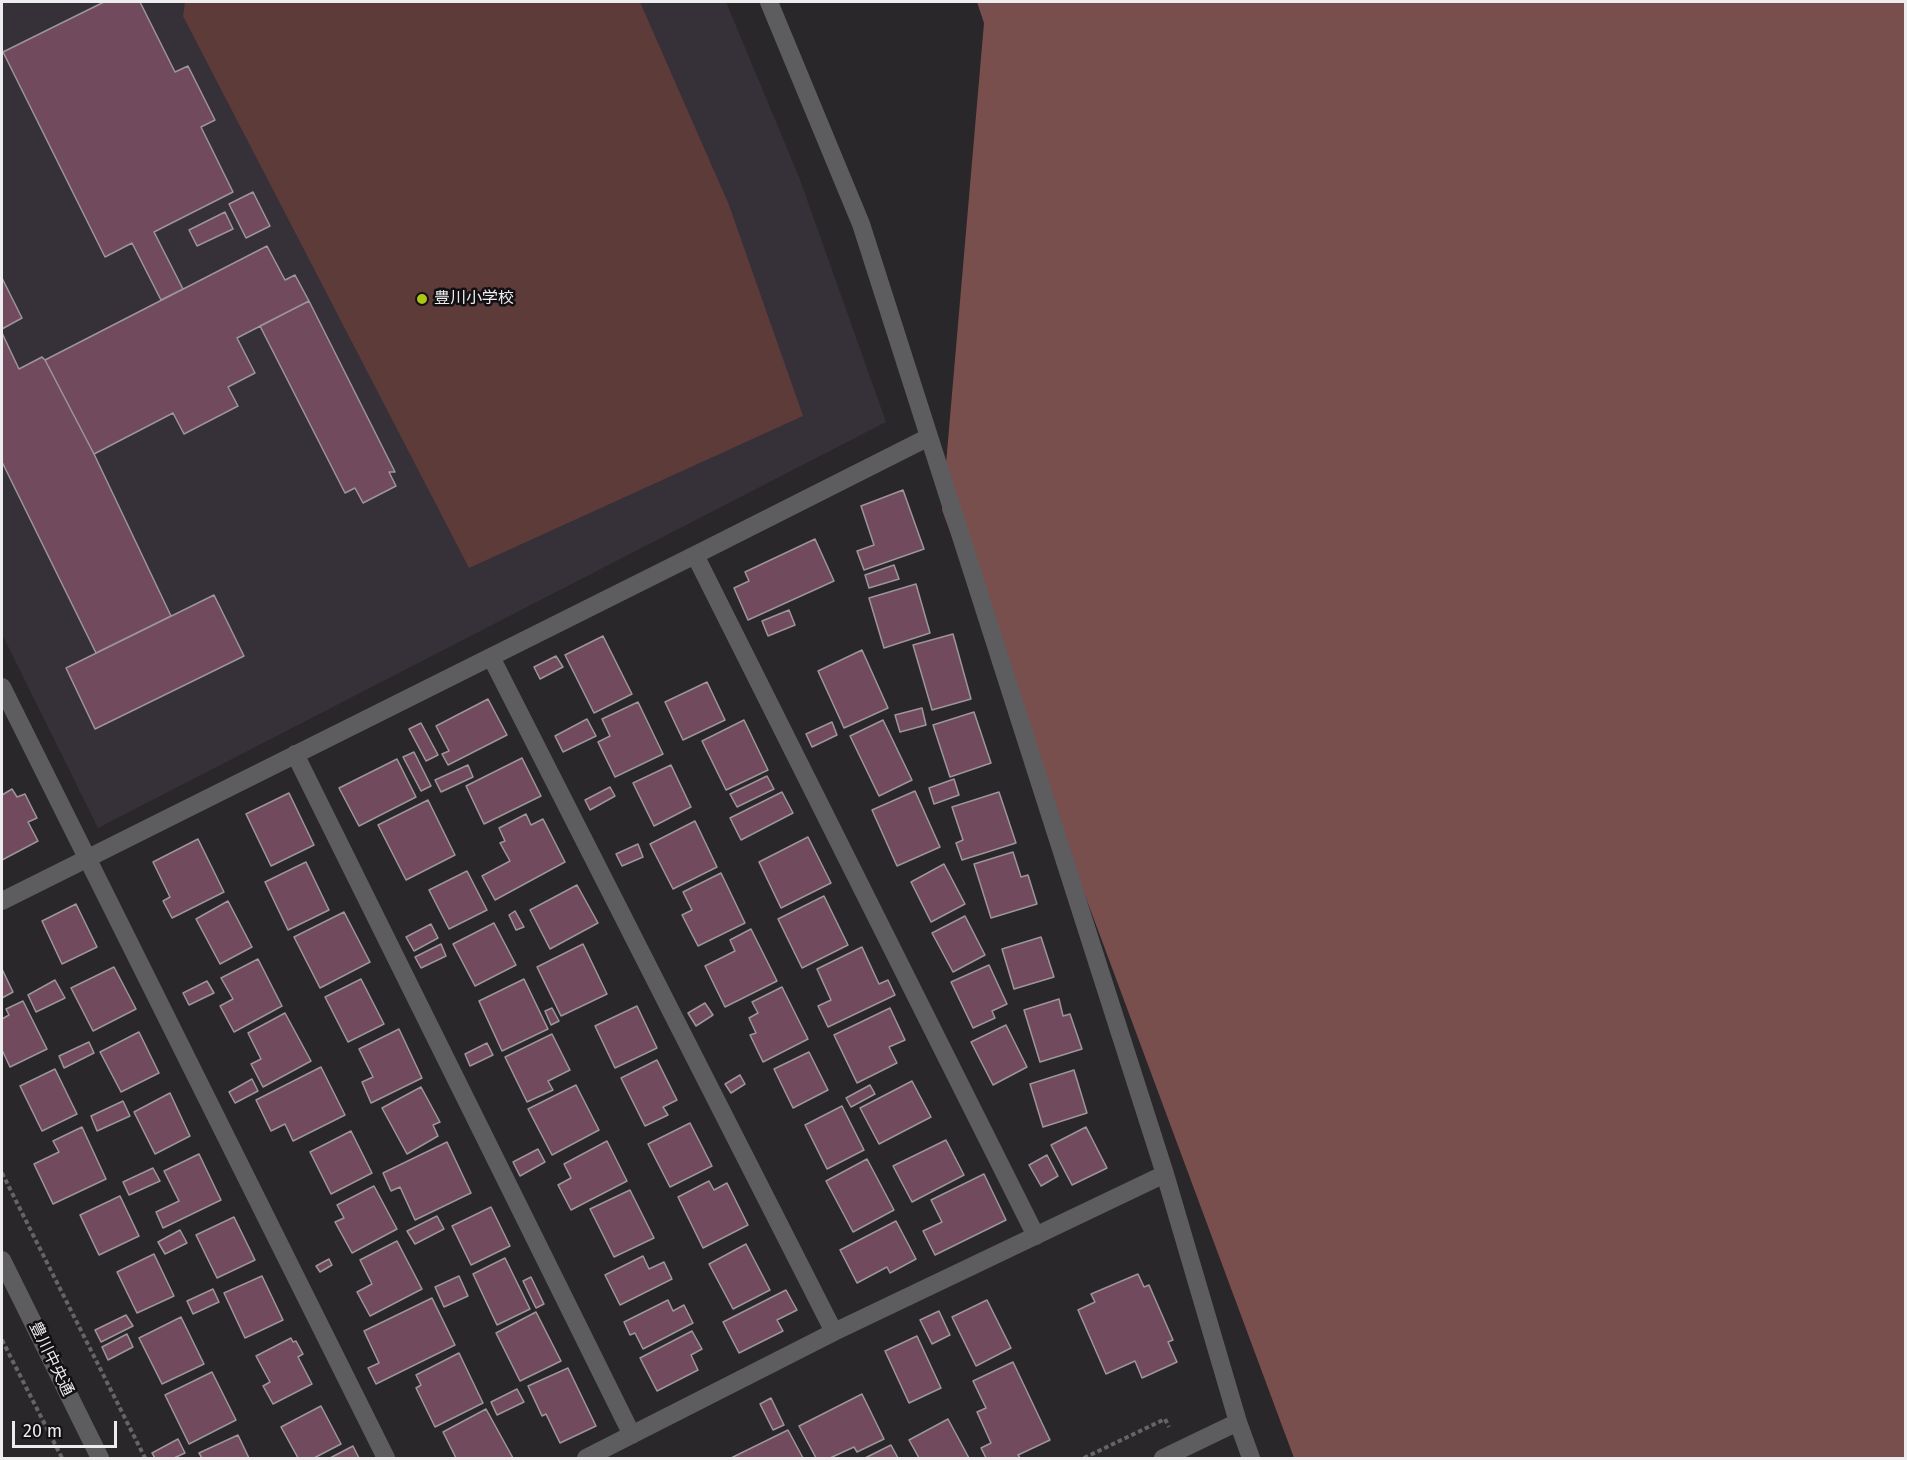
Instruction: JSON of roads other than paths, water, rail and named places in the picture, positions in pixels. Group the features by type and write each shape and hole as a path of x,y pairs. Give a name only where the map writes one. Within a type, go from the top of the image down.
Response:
{"street":[{"path":"769,2 861,224 1165,1174 1238,1422 1251,1458"},
{"path":"2,901 929,437"},
{"path":"695,555 1036,1236"},
{"path":"491,657 834,1332"},
{"path":"2,687 386,1458"},
{"path":"295,754 632,1435"},
{"path":"586,1458 834,1332 1165,1174"},
{"name":"豊川中央通","path":"2,1260 100,1458"},
{"path":"1163,1458 1238,1422"}],"place":[{"name":"豊川小学校","path":"422,299"}]}
